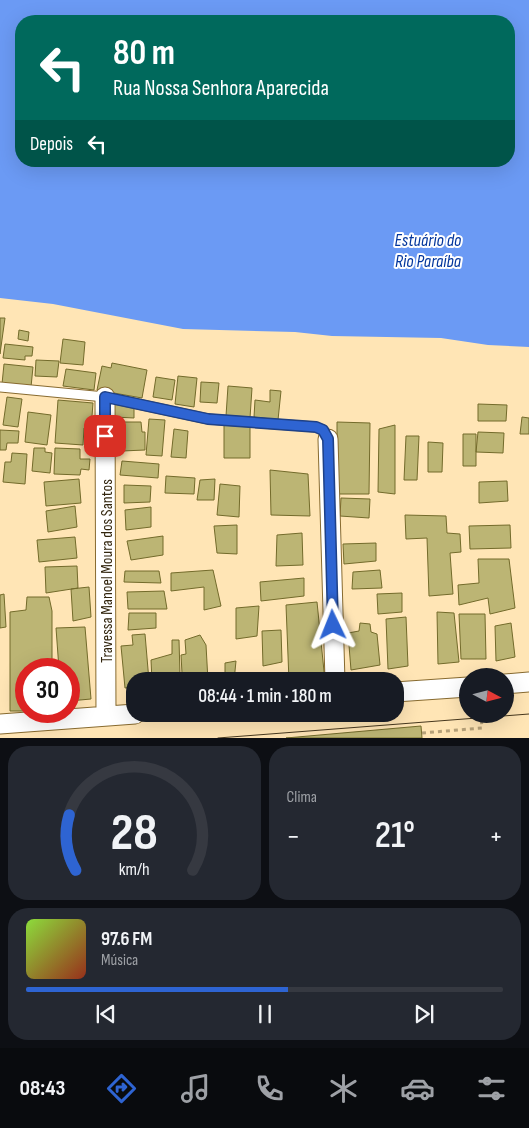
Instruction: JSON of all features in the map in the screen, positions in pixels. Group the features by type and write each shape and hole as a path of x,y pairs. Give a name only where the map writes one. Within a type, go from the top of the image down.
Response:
{"street":[{"name":"Travessa Manoel Moura dos Santos","path":"105,397 106,716"},
{"path":"328,439 335,672"},
{"path":"514,683 529,682"},
{"path":"404,691 459,688"},
{"path":"0,724 126,715"}],"lane":[{"path":"0,387 105,397 208,419 316,427 323,430 328,439"}],"path":[{"path":"422,733 482,728 482,723"}],"water":[{"name":"Estuário do Rio Paraíba","path":"0,0 529,0 529,347 488,345 441,338 332,336 295,332 183,329 53,304 0,298"}],"building":[{"path":"0,318 5,318 0,354"},
{"path":"19,330 29,332 28,341 18,339"},
{"path":"63,339 85,342 83,365 60,363"},
{"path":"5,344 33,347 32,356 25,356 25,360 3,358"},
{"path":"36,360 59,361 57,377 35,376"},
{"path":"112,363 147,370 142,398 97,390 102,366 111,368"},
{"path":"4,364 33,367 31,387 2,384"},
{"path":"66,369 96,373 94,390 63,386"},
{"path":"178,376 197,378 194,407 175,404"},
{"path":"156,377 175,380 172,400 153,397"},
{"path":"201,382 219,383 217,403 200,402"},
{"path":"228,386 252,388 250,418 226,416"},
{"path":"270,390 281,391 278,420 254,417 255,400 270,402"},
{"path":"7,397 22,399 18,427 3,425"},
{"path":"58,400 93,403 91,429 84,428 83,445 55,443"},
{"path":"114,402 134,403 134,418 114,417"},
{"path":"478,404 507,405 506,421 478,421"},
{"path":"28,412 51,415 47,445 25,442"},
{"path":"522,417 529,418 529,434 520,434"},
{"path":"149,419 165,420 162,456 146,455"},
{"path":"115,422 141,422 142,432 145,432 145,450 122,451 122,438 116,438"},
{"path":"337,422 370,423 369,494 337,494"},
{"path":"224,425 250,426 250,458 224,458"},
{"path":"395,425 395,494 378,492 379,429"},
{"path":"174,429 188,431 186,458 171,457"},
{"path":"0,430 19,431 18,443 7,443 6,450 0,450"},
{"path":"478,432 504,433 503,453 476,452"},
{"path":"463,434 476,434 476,466 463,466"},
{"path":"406,436 419,436 417,480 404,480"},
{"path":"428,442 443,443 442,472 428,472"},
{"path":"34,448 45,448 45,452 52,453 50,473 32,471"},
{"path":"55,448 80,449 80,459 90,459 89,470 81,469 80,475 54,474"},
{"path":"12,453 27,454 25,484 3,482 5,462 11,462"},
{"path":"122,461 159,464 158,478 120,475"},
{"path":"270,470 308,474 310,516 271,515"},
{"path":"166,476 195,478 194,494 165,493"},
{"path":"79,479 81,503 46,506 44,482"},
{"path":"215,479 214,500 197,500 200,480"},
{"path":"507,481 508,501 479,503 479,482"},
{"path":"220,484 240,486 239,517 217,515"},
{"path":"124,485 151,486 150,502 124,503"},
{"path":"341,498 370,499 369,518 340,516"},
{"path":"75,506 77,527 48,532 46,511"},
{"path":"151,507 151,527 126,530 125,510"},
{"path":"405,515 446,516 447,533 460,534 461,552 450,553 453,594 429,596 427,538 406,539"},
{"path":"237,525 237,554 217,553 214,526"},
{"path":"510,525 511,548 470,549 469,526"},
{"path":"302,533 303,565 276,566 277,535"},
{"path":"163,536 163,555 131,560 127,541"},
{"path":"75,537 77,558 39,562 37,540"},
{"path":"376,543 376,561 344,564 343,544"},
{"path":"478,559 509,559 515,608 490,614 488,598 459,605 458,585 479,583"},
{"path":"77,566 78,588 46,593 45,567"},
{"path":"213,570 221,606 204,610 204,587 171,591 171,573"},
{"path":"380,570 382,588 352,589 353,572"},
{"path":"125,571 159,571 161,583 124,582"},
{"path":"304,578 304,596 261,601 260,582"},
{"path":"89,587 91,617 73,621 71,589"},
{"path":"164,591 167,609 128,609 127,592"},
{"path":"402,593 402,612 378,614 377,594"},
{"path":"4,594 6,627 0,628 0,595"},
{"path":"27,597 49,597 52,611 52,658 15,658 15,711 10,711 10,612 26,610"},
{"path":"317,602 324,672 289,672 286,605"},
{"path":"259,606 257,636 236,639 236,608"},
{"path":"437,612 454,613 459,662 438,664"},
{"path":"129,613 156,613 156,628 128,630"},
{"path":"459,614 485,614 486,659 461,659"},
{"path":"406,617 408,666 388,669 386,619"},
{"path":"360,623 370,624 371,632 377,634 380,665 351,670 348,633 359,631"},
{"path":"511,623 515,657 496,661 495,626"},
{"path":"85,627 91,699 80,700 80,658 58,658 56,628"},
{"path":"281,630 282,662 263,666 262,631"},
{"path":"145,634 148,672 126,672 125,688 121,646 133,645 132,635"},
{"path":"200,635 206,645 208,672 182,672 181,655 186,654 185,640"},
{"path":"172,640 179,640 180,672 152,672 151,660 172,654"},
{"path":"236,661 235,672 225,672 225,663"},
{"path":"421,726 422,738 286,738"}],"tram line":[{"path":"218,738 529,714"}],"route":[{"path":"105,436 105,397 208,419 316,427 323,430 328,439 333,625"}]}
